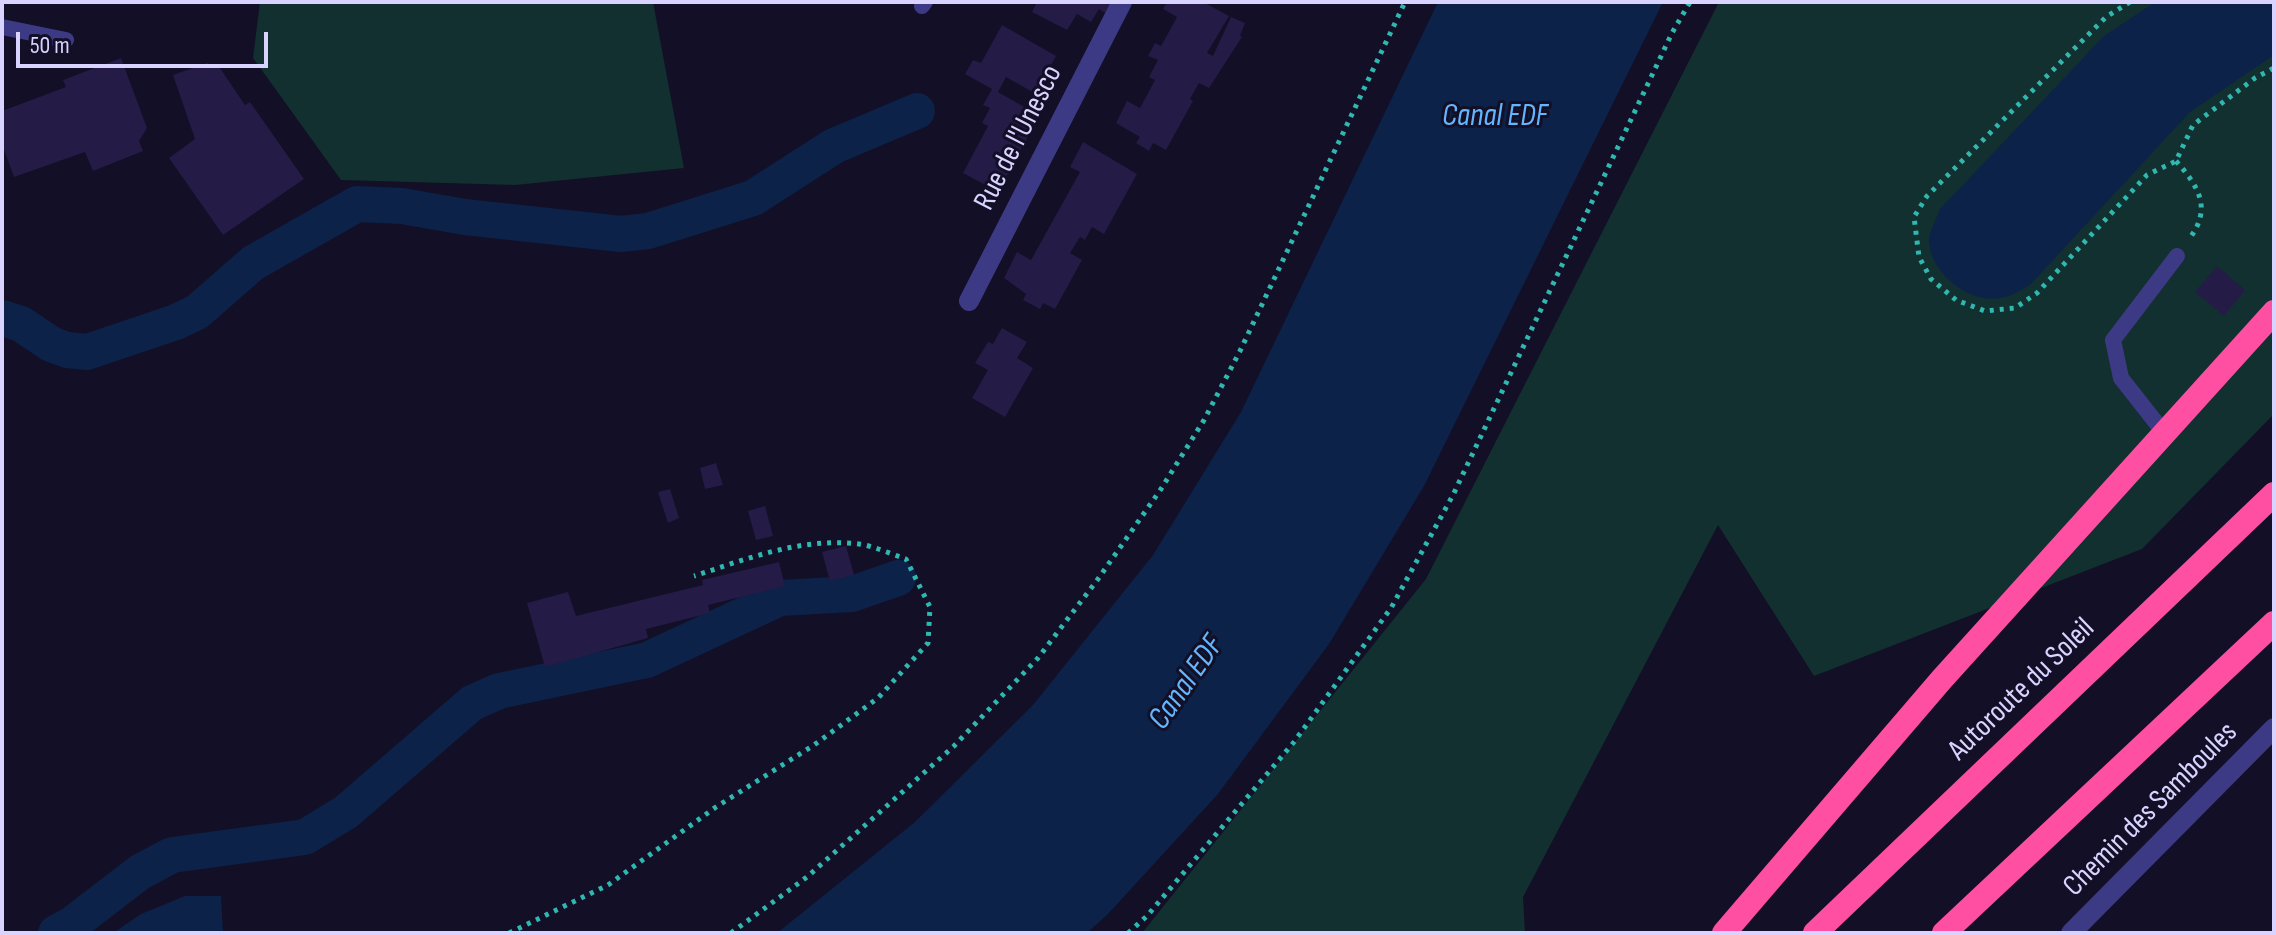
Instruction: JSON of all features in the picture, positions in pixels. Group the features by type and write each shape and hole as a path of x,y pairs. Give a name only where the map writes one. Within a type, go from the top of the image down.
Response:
{"highway":[{"path":"1724,933 1942,679 2274,312"},
{"name":"Autoroute du Soleil","path":"1815,933 2274,494"},
{"path":"1944,933 2274,623"}],"street":[{"name":"Rue de l'Unesco","path":"969,301 1122,2"},
{"name":"Chemin des Samboules","path":"2071,933 2274,728"}],"lane":[{"path":"2,27 66,40"},
{"path":"2165,434 2121,378 2113,340 2177,256"}],"path":[{"path":"731,933 807,877 954,746 1038,658 1098,579 1161,489 1204,420 1240,351 1405,2"},
{"path":"1128,933 1147,916 1294,742 1391,608 1453,495 1665,48 1690,2"},
{"path":"2130,2 2106,17 1927,196 1914,217 1919,257 1931,279 1956,300 1985,311 2015,308 2037,293 2147,175 2176,161 2193,125 2255,78 2274,68"},
{"path":"2176,161 2195,183 2203,206 2194,233 2177,256"},
{"path":"509,933 608,885 716,807 814,745 878,698 928,643 930,607 906,559 861,544 819,542 780,549 694,576"}],"green space":[{"path":"260,2 653,2 684,168 515,185 341,180 253,58"},
{"path":"1719,2 2274,2 2274,414 2142,549 1814,676 1718,525 1523,897 1525,933 1142,933 1426,579"}],"water":[{"name":"Canal EDF","path":"1438,2 1663,2 1424,486 1329,644 1218,794 1087,933 777,933 915,822 1033,705 1153,555 1241,412"},
{"path":"2155,2 2274,2 2274,55 2190,112 2030,285 2009,296 1989,299 1953,284 1943,274 1931,252 1929,239 1940,209 2104,36"},
{"path":"185,896 221,896 223,933 113,933 141,914"}],"building":[{"path":"1037,2 1112,2 1105,13 1099,9 1091,22 1077,14 1067,30 1032,12"},
{"path":"1167,2 1203,2 1229,16 1207,53 1213,56 1231,17 1245,23 1242,37 1209,88 1199,83 1190,99 1193,101 1166,150 1153,143 1149,151 1136,143 1140,137 1116,123 1127,101 1140,108 1155,80 1149,77 1158,60 1148,56 1155,43 1161,46 1177,17 1163,9"},
{"path":"1002,25 1056,56 1036,94 1006,77 998,92 1026,108 1019,122 1032,129 998,192 963,173 988,126 982,123 990,108 983,105 992,89 965,74 973,60 981,63"},
{"path":"121,58 147,128 139,141 143,151 93,171 85,152 14,177 2,144 2,111 66,87 63,80"},
{"path":"207,63 220,68 245,105 250,102 304,179 223,235 169,158 195,139 173,75"},
{"path":"1083,142 1137,174 1104,234 1092,227 1085,240 1080,237 1070,253 1082,260 1055,309 1043,303 1040,309 1023,300 1026,294 1004,278 1017,252 1031,260 1080,172 1070,167"},
{"path":"2217,266 2245,290 2224,316 2195,292"},
{"path":"1002,328 1027,342 1017,358 1033,368 1005,417 972,398 988,370 975,363 988,342 993,344"},
{"path":"716,463 723,485 705,489 700,468"},
{"path":"670,489 679,518 668,523 658,492"},
{"path":"765,506 773,536 756,540 748,511"},
{"path":"846,546 854,575 830,581 822,552"},
{"path":"779,562 785,586 708,605 710,613 646,629 648,638 545,667 527,603 568,592 576,616 703,585 702,580"}],"waterway":[{"path":"2,318 21,324 51,344 87,352 197,312 253,263 357,204 402,206 465,217 621,234 648,231 753,198 834,146 917,111"},
{"path":"56,933 140,872 172,855 305,837 346,812 472,703 499,691 647,660 780,598 852,594 898,578"}]}
